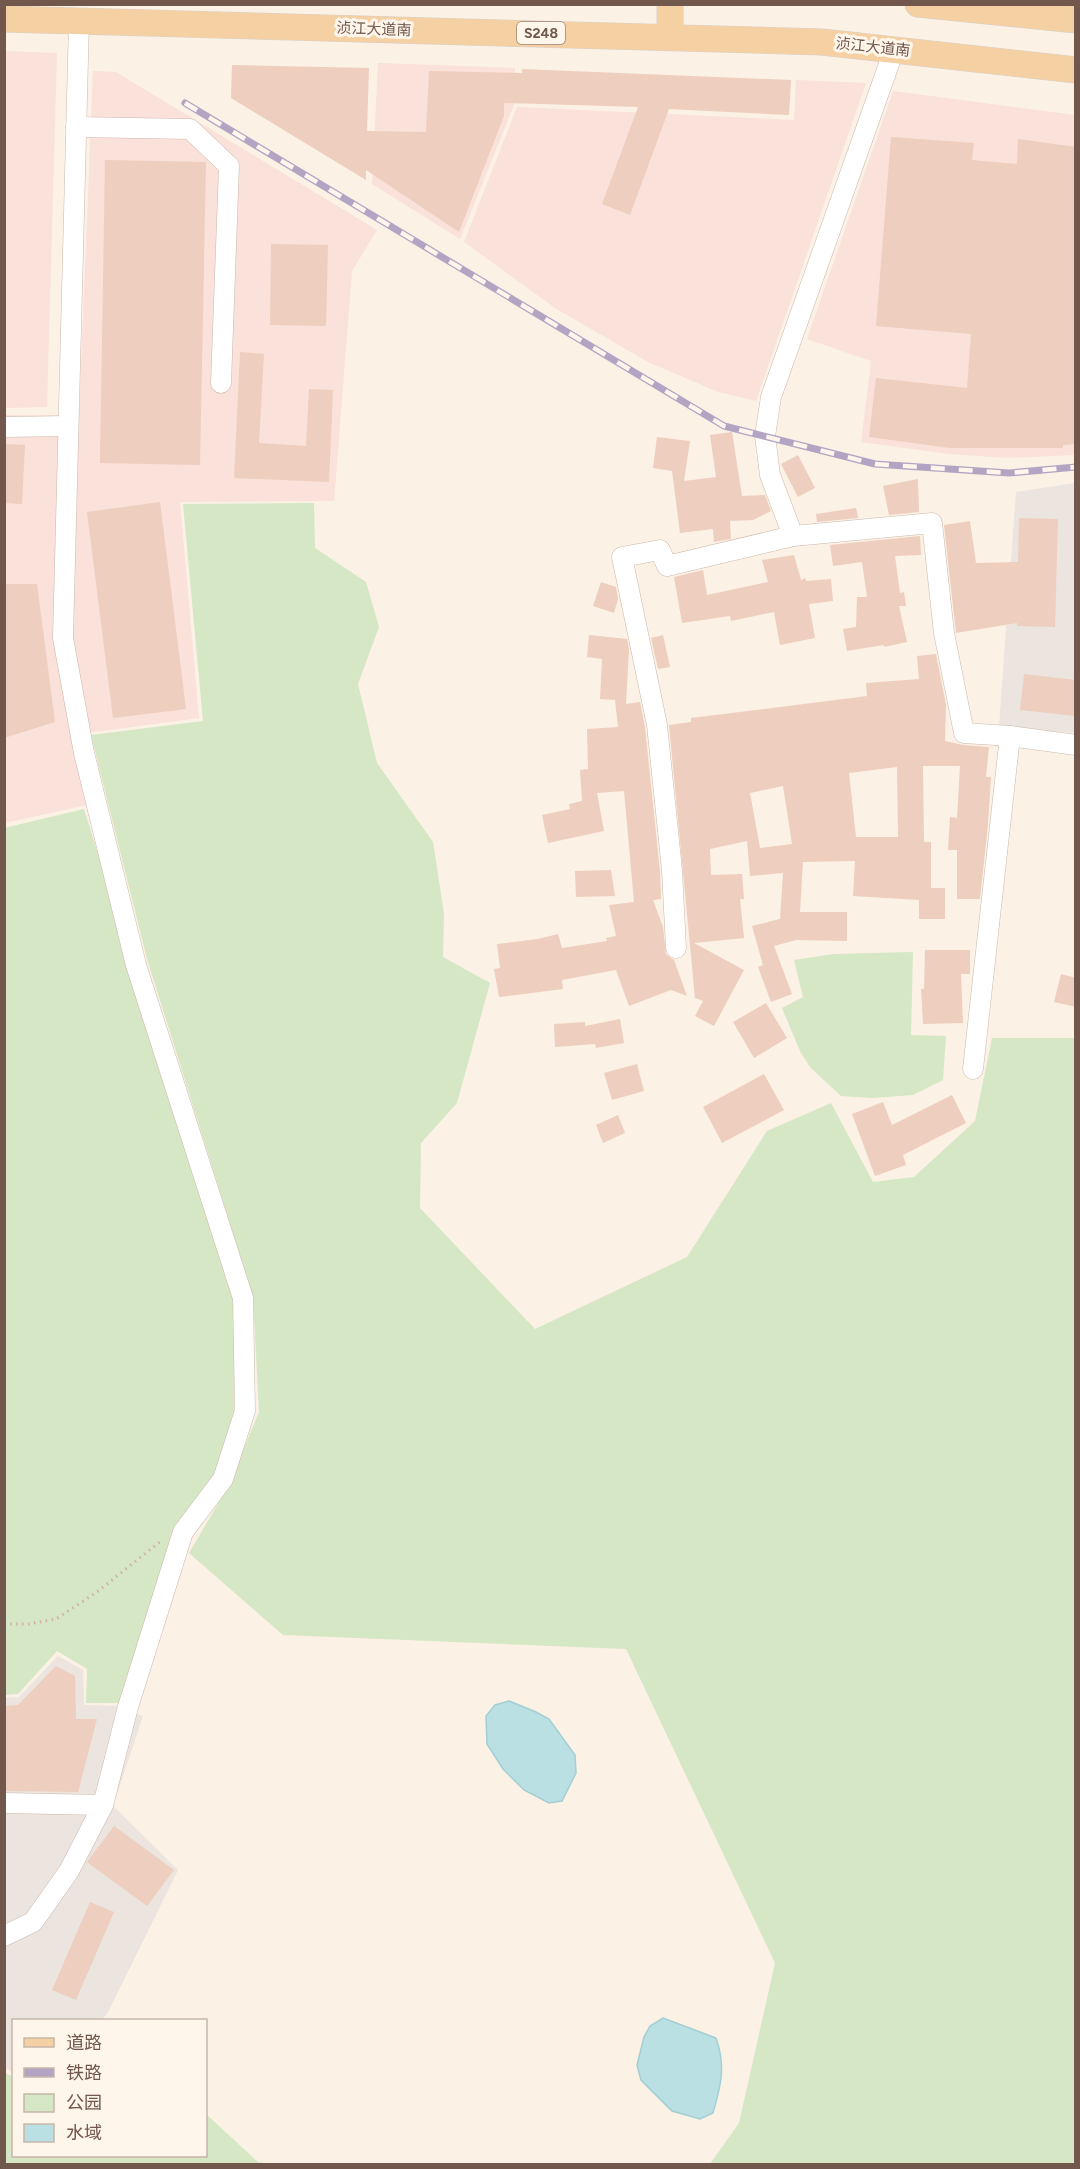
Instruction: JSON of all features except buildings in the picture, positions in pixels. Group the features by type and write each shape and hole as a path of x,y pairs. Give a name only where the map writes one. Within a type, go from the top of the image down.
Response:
{"main road":[{"path":"670,4 670,37"},
{"path":"918,4 1076,20"},
{"name":"浈江大道南","path":"4,19 79,13 822,42 1076,70"}],"street":[{"path":"4,1936 33,1922 69,1871 103,1804 128,1707 183,1532 223,1479 245,1411 243,1298 136,965 84,753 63,638 79,13"},
{"path":"793,536 770,475 765,436 771,397 894,50"},
{"path":"76,127 190,129 229,166 221,383"},
{"path":"4,427 68,426"},
{"path":"676,948 672,870 657,725 622,557 660,550 667,566 793,536 932,523 944,633 964,733 1010,736 1076,745"},
{"path":"973,1069 1010,736"},
{"path":"4,1803 103,1804"}],"path":[{"path":"4,1624 29,1624 56,1619 97,1592 158,1542 183,1532"}],"shaded area":[{"path":"5,51 57,53 47,407 5,408"},
{"path":"378,63 515,68 514,105 460,239 372,184"},
{"path":"93,71 116,72 377,230 352,271 334,501 180,502 199,718 87,733 100,802 5,823 4,415 79,415"},
{"path":"796,80 866,83 756,401 718,392 648,362 555,308 464,242 517,107 794,120"},
{"path":"893,91 1075,115 1075,455 1008,458 949,454 861,442 871,361 807,339"},
{"path":"1075,483 1075,733 999,727 1016,492"},
{"path":"58,1656 83,1670 84,1705 117,1706 143,1716 113,1806 178,1870 107,2014 102,2019 12,2019 12,2071 4,2067 4,1698 19,1697"}],"green space":[{"path":"314,503 315,548 366,582 379,627 358,684 377,763 433,842 444,914 443,957 490,983 457,1103 421,1143 420,1208 535,1329 687,1257 767,1131 831,1103 873,1182 914,1177 975,1121 992,1038 1075,1038 1075,2164 710,2164 739,2123 775,1963 626,1649 283,1635 189,1553 228,1487 259,1412 253,1297 147,959 91,735 203,721 183,504"},
{"path":"84,809 235,1297 234,1411 215,1479 170,1540 119,1703 86,1703 87,1669 57,1651 18,1694 5,1695 4,828"},
{"path":"913,952 911,1035 946,1036 943,1080 913,1095 872,1098 841,1096 810,1067 800,1051 782,1008 803,997 794,960 834,954"},
{"path":"4,2072 12,2076 12,2157 207,2157 207,2115 258,2162 270,2164 5,2164"}],"water":[{"path":"509,1701 549,1719 575,1755 576,1773 562,1801 549,1803 524,1790 503,1769 487,1744 486,1716 495,1705"},
{"path":"663,2018 716,2038 722,2067 720,2084 713,2113 700,2119 672,2111 641,2080 637,2065 644,2037 650,2026"}],"railway":[{"path":"185,103 724,426 875,464 1009,473 1076,467"}]}
